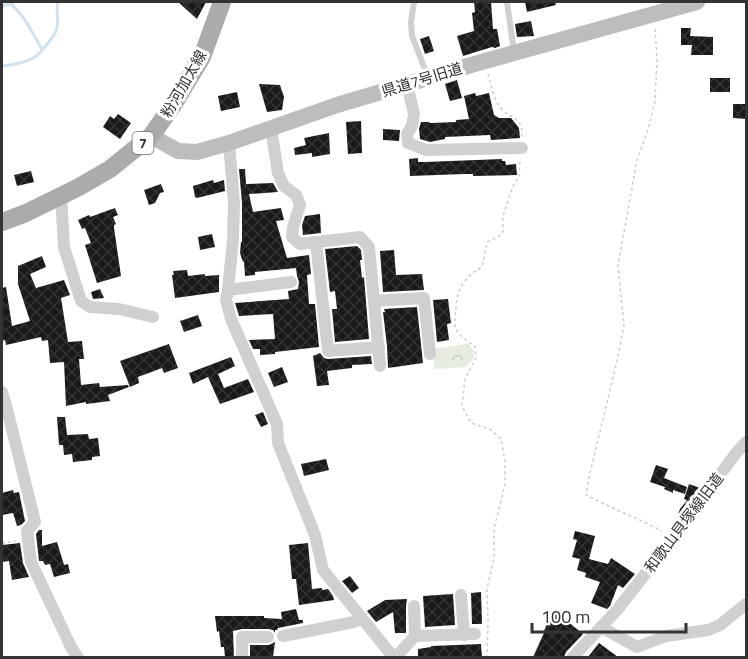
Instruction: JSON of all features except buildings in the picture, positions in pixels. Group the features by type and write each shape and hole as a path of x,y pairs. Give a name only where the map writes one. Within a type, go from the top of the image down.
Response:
{"main road":[{"name":"粉河加太線","path":"2,222 61,196 110,169 151,136 202,57 222,2"}],"street":[{"name":"県道7号旧道","path":"151,136 178,150 197,152 337,105 697,2"},
{"path":"407,84 414,114 412,126 407,134 408,143 426,150 522,148"},
{"path":"271,128 278,173 284,186 296,195 300,205 292,227 292,237 300,244 360,237 369,247 380,366"},
{"path":"229,143 234,203 234,239 226,300 231,320 277,424 278,443 315,535 323,570 394,657 415,636 469,635 461,595"},
{"path":"61,196 64,247 81,302 90,307 119,309 153,317"},
{"path":"316,242 328,351 379,347"},
{"path":"228,290 291,282"},
{"path":"374,301 424,298 430,354"},
{"path":"2,392 35,522 27,531 31,562 71,647 78,657"},
{"name":"和歌山貝塚線旧道","path":"572,657 616,610 736,453 747,442"},
{"path":"601,627 637,647 666,636 720,626 747,604"},
{"path":"414,606 415,636"},
{"path":"283,636 354,622 362,618"},
{"path":"242,657 242,637 268,637"}],"lane":[{"path":"414,2 411,22 412,36 428,78"},
{"path":"507,2 514,53"}],"path":[{"path":"654,13 657,58 655,102 637,160 618,266 624,326 586,495 674,537"},
{"path":"485,61 495,98 501,109 516,118 522,130 519,177 513,186 503,216 503,231 501,235 487,242 482,267 470,273 456,301 455,328 475,347 476,358 465,379 462,406 471,423 490,429 501,440 505,461 505,484 494,529 494,558 487,590 487,657"},
{"path":"2,543 28,540"}],"green space":[{"path":"467,344 473,349 474,358 466,367 434,369 433,349"}],"waterway":[{"path":"2,66 27,61 43,49 56,31 58,2"},
{"path":"2,6 11,4 16,9 42,49"}]}
